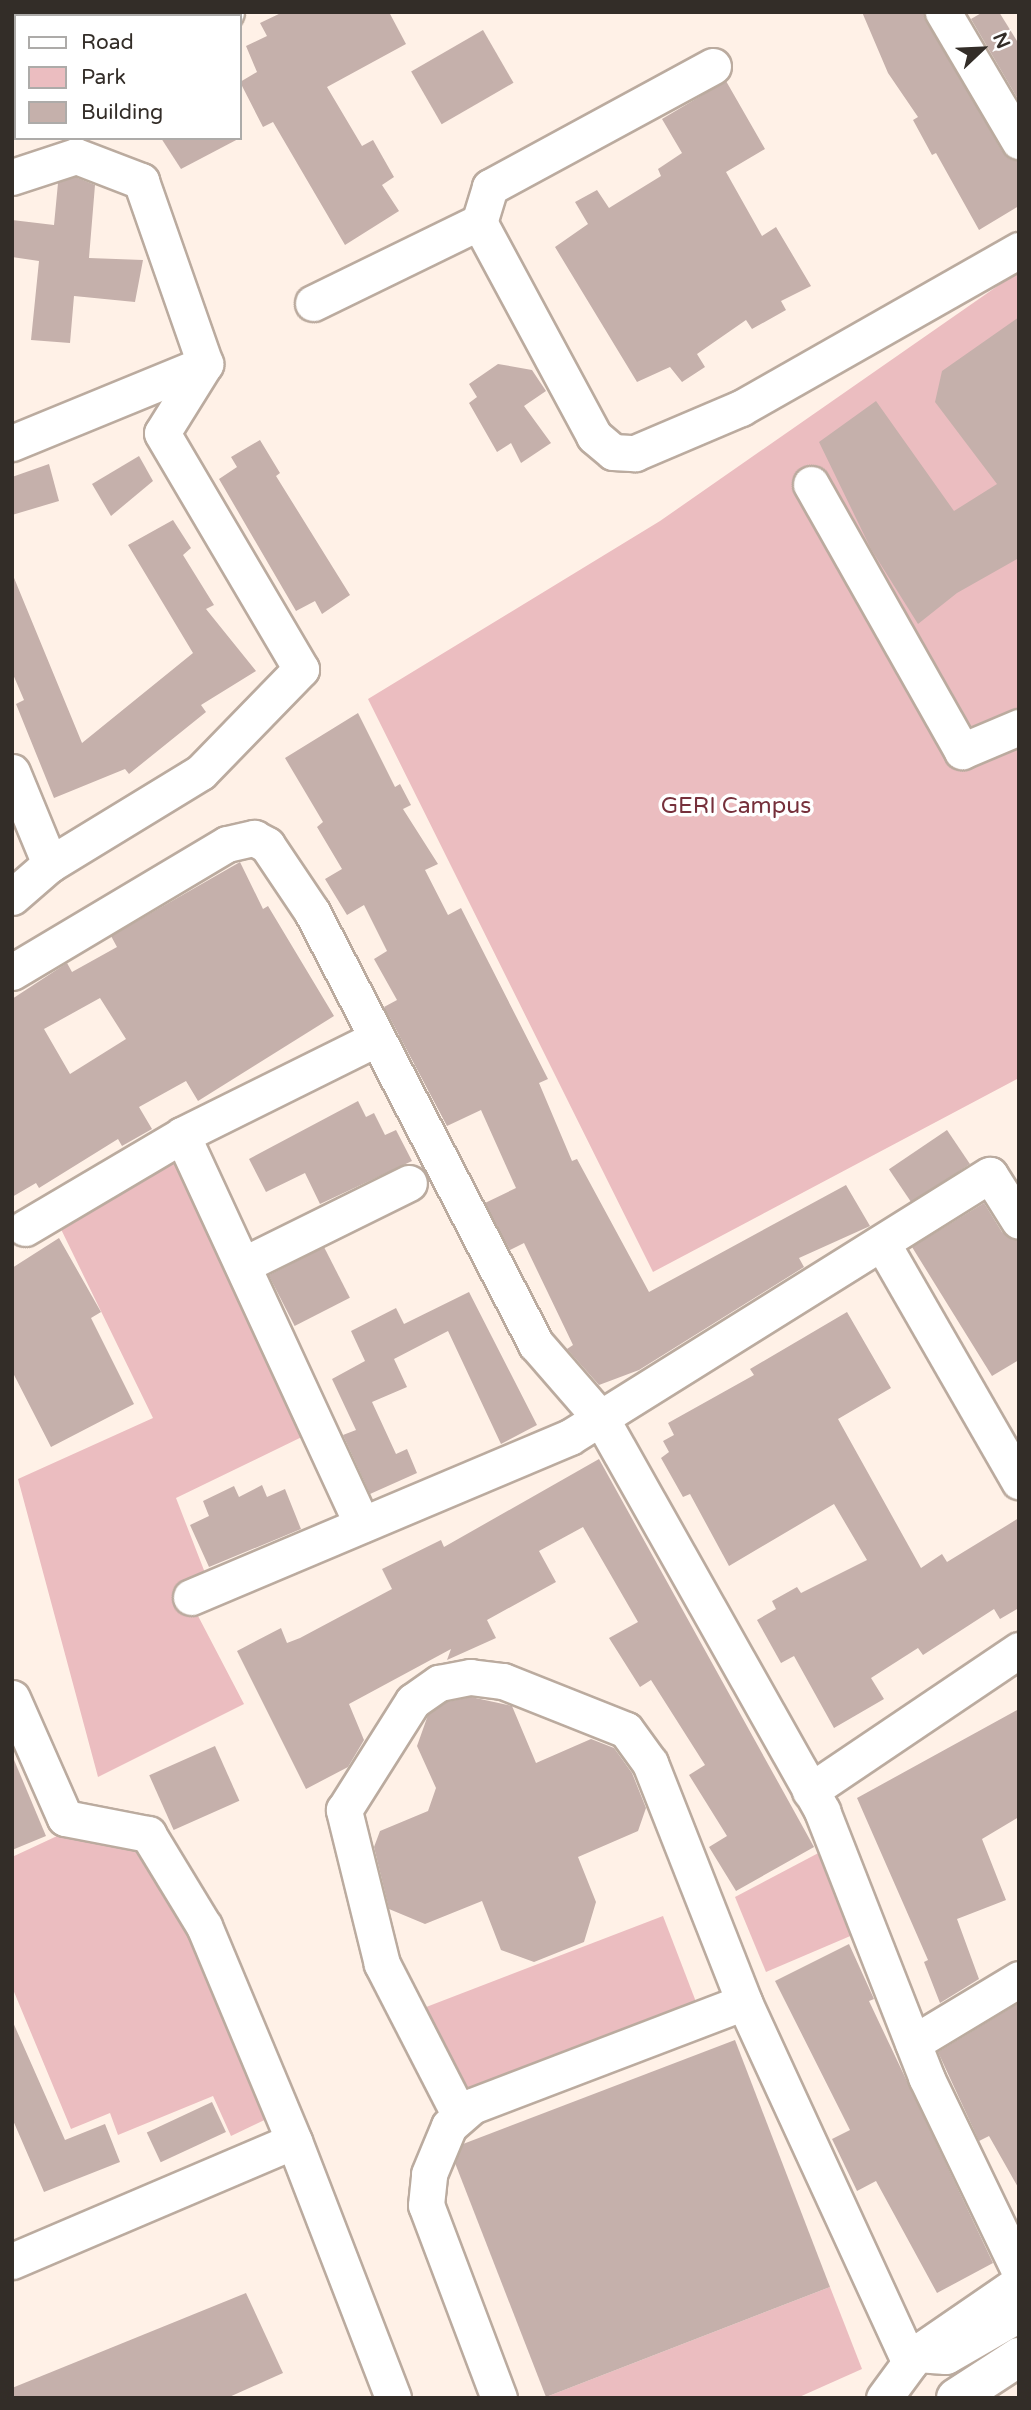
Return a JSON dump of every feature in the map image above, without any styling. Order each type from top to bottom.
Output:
[{"type":"main road","points":[[914,2358],[946,2355],[1019,2313]]},
{"type":"main road","points":[[956,2398],[1019,2357]]},
{"type":"street","points":[[943,12],[1019,141]]},
{"type":"street","points":[[713,66],[490,187],[479,222],[594,436],[613,452],[635,453],[741,408],[1019,250]]},
{"type":"street","points":[[12,177],[76,156],[141,181],[205,364]]},
{"type":"street","points":[[313,303],[479,222]]},
{"type":"street","points":[[12,443],[205,364]]},
{"type":"street","points":[[12,897],[50,864],[201,772],[301,669],[162,433],[205,364]]},
{"type":"street","points":[[811,484],[962,751],[1019,727]]},
{"type":"street","points":[[12,772],[50,864]]},
{"type":"street","points":[[12,972],[227,844],[254,838],[267,845],[312,912],[375,1039],[536,1344],[603,1420],[810,1791],[913,2043],[1019,2270]]},
{"type":"street","points":[[25,1228],[182,1135],[375,1039]]},
{"type":"street","points":[[182,1135],[362,1524]]},
{"type":"street","points":[[191,1597],[603,1420],[990,1175],[1019,1221]]},
{"type":"street","points":[[243,1265],[409,1183]]},
{"type":"street","points":[[882,1243],[1019,1481]]},
{"type":"street","points":[[810,1791],[1019,1650]]},
{"type":"street","points":[[459,2114],[382,1964],[344,1810],[413,1701],[439,1683],[470,1677],[503,1681],[626,1730],[650,1763],[744,2002],[914,2358]]},
{"type":"street","points":[[12,1698],[65,1818],[148,1834],[204,1926],[294,2141],[393,2398]]},
{"type":"street","points":[[913,2043],[1019,1979]]},
{"type":"street","points":[[499,2398],[426,2205],[438,2146],[459,2114],[744,2002]]},
{"type":"street","points":[[12,2261],[294,2141]]},
{"type":"street","points":[[884,2398],[914,2358],[1019,2283]]},
{"type":"green space","name":"GERI Campus","points":[[1019,271],[1019,1078],[653,1272],[368,699],[660,521]]},
{"type":"green space","points":[[178,1151],[310,1433],[176,1498],[207,1578],[185,1591],[244,1704],[98,1777],[18,1479],[153,1418],[57,1221]]},
{"type":"green space","points":[[70,1830],[143,1838],[277,2114],[231,2136],[213,2096],[118,2135],[110,2113],[71,2129],[12,1987],[12,1857]]},
{"type":"green space","points":[[826,1849],[855,1934],[766,1972],[735,1897]]},
{"type":"green space","points":[[663,1916],[699,2009],[461,2101],[425,2007]]},
{"type":"green space","points":[[830,2287],[862,2369],[797,2398],[546,2397]]},
{"type":"building","points":[[283,12],[389,12],[406,44],[327,87],[362,146],[373,140],[394,177],[382,185],[399,211],[345,245],[273,122],[263,127],[242,86],[242,81],[257,72],[246,46],[267,36],[260,23]]},
{"type":"building","points":[[862,12],[923,12],[1002,151],[1019,161],[1019,206],[979,230],[936,153],[932,155],[913,120],[918,117],[888,73]]},
{"type":"building","points":[[983,12],[999,12],[1019,44],[1019,101],[971,19]]},
{"type":"building","points":[[483,30],[514,83],[442,124],[411,72]]},
{"type":"building","points":[[726,81],[765,149],[726,172],[762,236],[776,227],[811,286],[781,301],[786,310],[752,329],[746,320],[697,354],[705,367],[682,382],[670,367],[637,382],[555,247],[588,224],[575,202],[597,190],[609,208],[661,176],[658,169],[682,153],[662,119]]},
{"type":"building","points":[[162,140],[236,140],[181,169]]},
{"type":"building","points":[[75,177],[95,185],[89,258],[143,260],[135,302],[74,296],[70,343],[31,340],[39,261],[12,257],[12,220],[54,225],[58,183]]},
{"type":"building","points":[[1019,317],[1019,558],[957,593],[918,624],[871,549],[819,442],[876,401],[954,511],[997,484],[935,402],[942,371]]},
{"type":"building","points":[[498,364],[532,370],[546,391],[524,406],[551,443],[521,463],[511,443],[497,452],[469,403],[477,397],[469,384]]},
{"type":"building","points":[[260,440],[280,473],[276,476],[350,595],[322,614],[315,601],[296,611],[219,479],[237,467],[231,457]]},
{"type":"building","points":[[139,456],[153,481],[111,516],[92,484]]},
{"type":"building","points":[[49,464],[59,501],[12,515],[12,477]]},
{"type":"building","points":[[173,520],[191,548],[183,555],[214,605],[206,609],[256,671],[201,705],[206,712],[129,774],[125,769],[54,798],[16,704],[24,700],[12,672],[12,573],[82,743],[193,653],[128,545]]},
{"type":"building","points":[[358,713],[395,787],[400,784],[411,805],[403,809],[438,864],[425,870],[448,915],[461,908],[548,1079],[539,1083],[572,1161],[577,1159],[649,1292],[846,1185],[870,1226],[799,1258],[804,1267],[639,1370],[599,1385],[567,1349],[573,1345],[524,1243],[510,1250],[485,1203],[516,1188],[481,1110],[447,1126],[384,1007],[397,1000],[374,959],[387,951],[364,905],[347,915],[325,879],[342,869],[317,827],[323,822],[285,758]]},
{"type":"building","points":[[240,862],[263,909],[268,906],[334,1016],[198,1101],[186,1081],[139,1107],[152,1129],[122,1146],[118,1139],[39,1188],[36,1183],[12,1197],[12,999],[67,963],[72,972],[117,947],[111,936]],"holes":[[[100,998],[126,1039],[70,1074],[44,1029]]]},
{"type":"building","points":[[358,1101],[366,1117],[374,1113],[385,1135],[396,1130],[412,1161],[320,1204],[305,1173],[266,1192],[249,1159]]},
{"type":"building","points":[[947,1130],[970,1164],[912,1203],[889,1169]]},
{"type":"building","points":[[984,1203],[1002,1232],[1019,1241],[1019,1360],[992,1376],[912,1247]]},
{"type":"building","points":[[59,1238],[101,1312],[91,1318],[134,1404],[51,1447],[12,1371],[12,1268]]},
{"type":"building","points":[[324,1247],[350,1298],[295,1326],[269,1275]]},
{"type":"building","points":[[469,1292],[537,1425],[501,1444],[448,1331],[394,1359],[407,1387],[372,1402],[396,1454],[407,1449],[417,1473],[370,1494],[343,1435],[356,1430],[332,1379],[365,1361],[351,1331],[396,1308],[404,1324]]},
{"type":"building","points":[[847,1312],[891,1388],[838,1419],[921,1568],[942,1554],[947,1562],[1019,1518],[1019,1608],[1000,1619],[994,1609],[923,1655],[918,1648],[871,1678],[884,1699],[834,1728],[794,1656],[781,1663],[757,1620],[776,1609],[772,1601],[797,1587],[801,1593],[867,1560],[834,1504],[729,1566],[690,1494],[683,1497],[661,1458],[669,1452],[663,1441],[674,1435],[668,1423],[754,1375],[750,1369]]},
{"type":"building","points":[[599,1459],[814,1847],[736,1891],[709,1847],[727,1836],[689,1775],[705,1765],[651,1680],[640,1687],[609,1638],[638,1622],[583,1527],[539,1551],[556,1582],[487,1620],[496,1638],[447,1660],[451,1649],[349,1704],[364,1740],[348,1767],[306,1789],[237,1651],[281,1628],[287,1643],[300,1638],[392,1589],[382,1569],[441,1540],[444,1547]]},
{"type":"building","points":[[262,1485],[267,1497],[285,1489],[301,1529],[209,1567],[190,1525],[209,1516],[203,1501],[234,1486],[239,1497]]},
{"type":"building","points":[[471,1697],[512,1706],[536,1763],[591,1739],[614,1748],[632,1773],[646,1808],[638,1831],[578,1857],[596,1902],[584,1942],[534,1962],[501,1950],[482,1901],[425,1924],[389,1909],[374,1847],[380,1831],[428,1811],[436,1788],[417,1746],[428,1715],[447,1702]]},
{"type":"building","points":[[1019,1709],[1019,1817],[982,1839],[1006,1900],[957,1919],[979,1979],[940,2003],[924,1962],[928,1960],[857,1798]]},
{"type":"building","points":[[215,1746],[239,1801],[174,1830],[149,1775]]},
{"type":"building","points":[[12,1755],[46,1836],[12,1850]]},
{"type":"building","points":[[849,1944],[874,1999],[869,2001],[993,2263],[937,2293],[876,2181],[857,2191],[832,2139],[850,2130],[775,1981]]},
{"type":"building","points":[[1019,2003],[1019,2189],[989,2136],[979,2141],[938,2052]]},
{"type":"building","points":[[12,2020],[65,2140],[105,2124],[120,2162],[44,2192],[12,2118]]},
{"type":"building","points":[[735,2040],[830,2287],[546,2397],[455,2163],[463,2144]]},
{"type":"building","points":[[212,2102],[226,2132],[161,2162],[147,2132]]},
{"type":"building","points":[[246,2293],[283,2373],[227,2398],[12,2398],[12,2388]]}]
